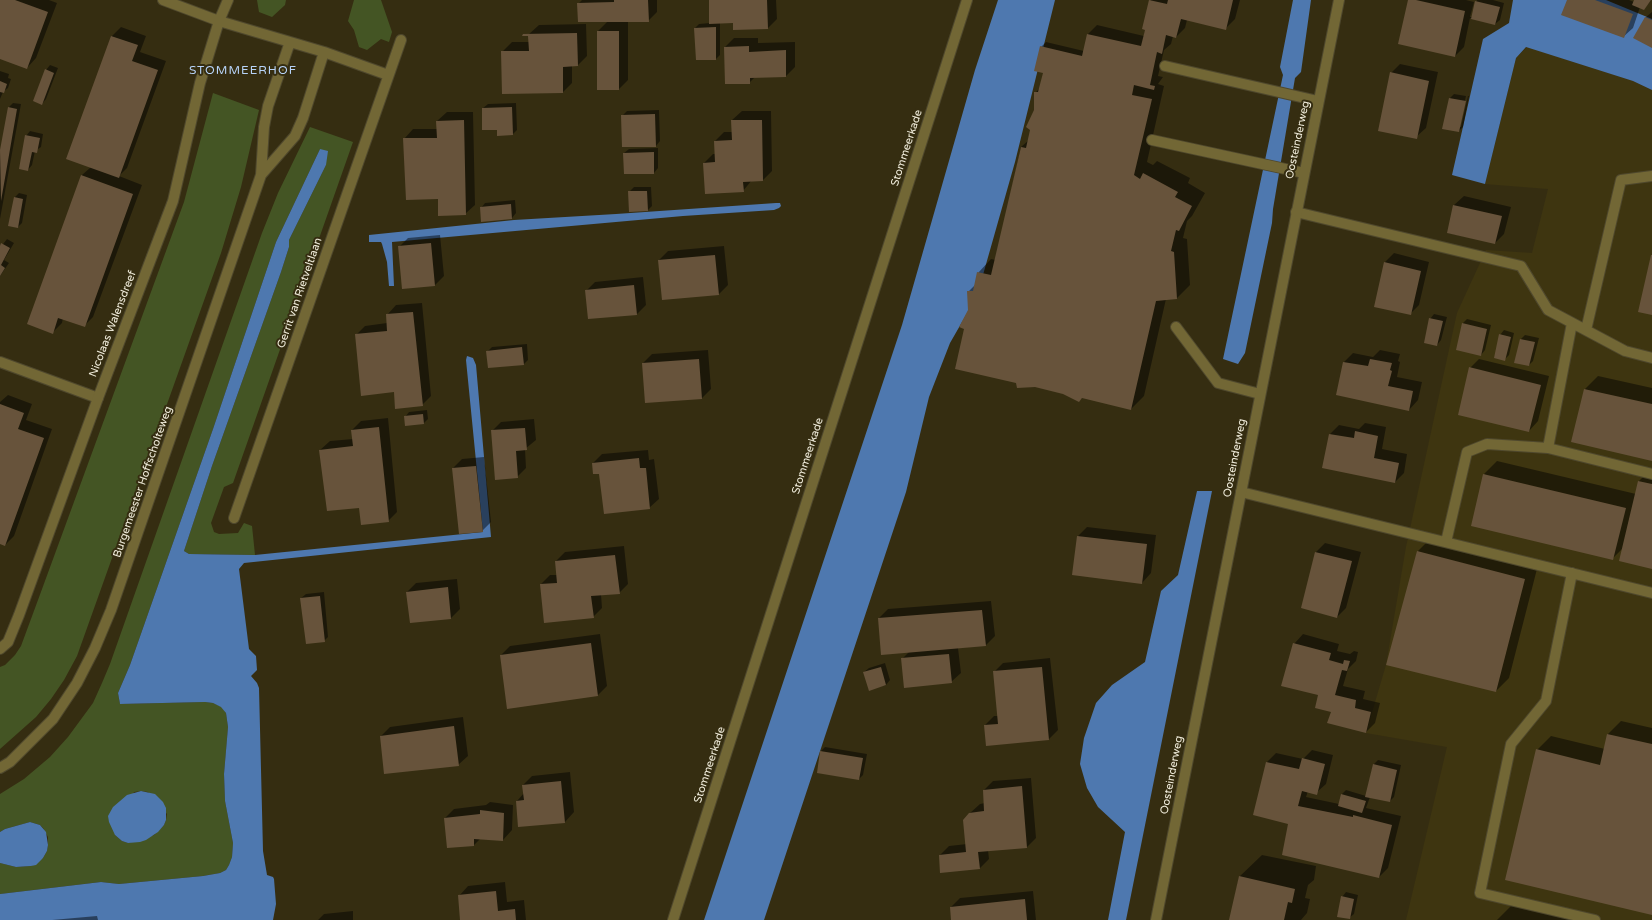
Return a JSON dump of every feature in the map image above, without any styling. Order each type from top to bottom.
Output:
[{"type":"street","points":[[163,0],[219,21],[324,52],[388,75]]},
{"type":"street","name":"Nicolaas Walensdreef","points":[[0,648],[8,642],[19,615],[98,398],[173,201],[200,83],[219,21],[228,0]]},
{"type":"street","name":"Stommeerkade","points":[[673,920],[967,0]]},
{"type":"street","name":"Oosteinderweg","points":[[1156,920],[1339,0]]},
{"type":"street","name":"Gerrit van Rietveltlaan","points":[[234,518],[401,40]]},
{"type":"street","name":"Burgemeester Hoffscholteweg","points":[[0,768],[10,762],[53,719],[77,684],[95,648],[111,610],[262,175],[264,127],[268,106],[290,42]]},
{"type":"street","name":"Burgemeester Hoffscholteweg","points":[[262,175],[295,136],[303,118],[324,52]]},
{"type":"street","points":[[1165,66],[1318,101]]},
{"type":"street","points":[[1152,140],[1304,173]]},
{"type":"street","points":[[1586,330],[1621,180],[1652,176]]},
{"type":"street","points":[[1296,212],[1521,266],[1548,310],[1625,351],[1652,358]]},
{"type":"street","points":[[1548,448],[1572,323]]},
{"type":"street","points":[[1176,327],[1218,383],[1260,394]]},
{"type":"street","points":[[0,362],[98,398]]},
{"type":"street","points":[[1446,542],[1467,452],[1487,444],[1548,448],[1652,474]]},
{"type":"street","points":[[1240,492],[1652,593]]},
{"type":"street","points":[[1572,573],[1546,701],[1511,744],[1480,893],[1595,920]]},
{"type":"shaded area","points":[[1527,47],[1633,81],[1652,90],[1652,920],[1406,920],[1447,747],[1366,733],[1386,665],[1406,547],[1457,313],[1486,250],[1532,253],[1548,189],[1485,184],[1516,58]]},
{"type":"green space","points":[[257,0],[286,0],[285,5],[272,17],[259,12]]},
{"type":"green space","points":[[354,0],[381,0],[392,32],[389,42],[381,39],[367,50],[359,47],[354,30],[348,21]]},
{"type":"green space","points":[[213,93],[259,110],[241,187],[221,253],[77,656],[64,680],[51,699],[36,717],[0,749],[0,667],[5,665],[15,655],[21,646],[184,202]]},
{"type":"green space","points":[[310,127],[353,142],[233,483],[224,487],[211,523],[214,532],[219,534],[238,533],[244,523],[252,526],[255,555],[189,554],[184,551],[212,466],[281,272],[289,247],[289,240],[326,165],[320,149],[276,242],[213,429],[130,665],[118,693],[120,704],[205,702],[213,703],[222,707],[226,713],[228,727],[224,774],[225,801],[233,843],[232,857],[229,865],[226,870],[220,873],[203,876],[119,884],[101,882],[0,894],[0,863],[16,867],[31,866],[43,858],[47,851],[48,837],[40,825],[30,822],[5,829],[0,832],[0,794],[24,779],[50,757],[68,737],[93,703],[110,664],[262,233],[278,193]],"holes":[[[134,792],[148,792],[167,814],[164,825],[154,835],[128,843],[122,841],[115,835]]]},
{"type":"water","points":[[998,0],[1055,0],[1015,162],[977,296],[950,343],[929,397],[906,492],[764,920],[704,920],[902,325],[975,70]]},
{"type":"water","points":[[1293,0],[1311,0],[1301,72],[1295,78],[1273,209],[1272,223],[1245,353],[1238,364],[1223,359],[1283,75],[1280,67]]},
{"type":"water","points":[[1513,0],[1606,0],[1652,19],[1652,90],[1633,81],[1526,47],[1516,58],[1485,184],[1452,175],[1483,39],[1509,23]]},
{"type":"water","points":[[320,149],[328,151],[326,165],[289,240],[289,247],[281,272],[212,466],[184,551],[189,554],[255,555],[483,532],[466,360],[467,356],[473,358],[476,365],[491,537],[244,563],[239,569],[249,649],[256,656],[257,670],[251,676],[259,688],[263,851],[267,875],[273,877],[274,879],[276,904],[273,920],[0,920],[0,894],[101,882],[119,884],[203,876],[220,873],[226,870],[229,865],[232,857],[233,843],[225,801],[224,774],[228,727],[226,713],[221,707],[213,703],[205,702],[120,704],[118,693],[130,665],[213,429],[276,242]]},
{"type":"water","points":[[780,203],[781,206],[774,210],[683,216],[392,242],[394,286],[389,286],[387,262],[381,242],[369,242],[369,235],[514,220]]},
{"type":"water","points":[[1197,491],[1212,491],[1126,920],[1108,920],[1125,832],[1098,807],[1087,788],[1080,764],[1084,738],[1096,703],[1112,685],[1145,662],[1161,591],[1178,575]]},
{"type":"water","points":[[141,791],[155,794],[163,802],[166,808],[166,820],[158,832],[146,840],[128,843],[122,841],[115,835],[108,816],[113,807],[127,795]]},
{"type":"water","points":[[30,822],[40,825],[46,832],[48,845],[47,851],[43,858],[36,865],[31,866],[16,867],[0,863],[0,832],[5,829]]},
{"type":"building","points":[[0,0],[15,0],[48,12],[27,69],[0,59]]},
{"type":"building","points":[[614,0],[648,0],[649,22],[578,22],[577,3],[614,2]]},
{"type":"building","points":[[709,0],[767,0],[768,29],[733,30],[733,23],[709,24]]},
{"type":"building","points":[[1149,0],[1167,4],[1168,0],[1233,0],[1226,30],[1181,19],[1176,38],[1166,35],[1162,54],[1157,52],[1150,85],[1155,86],[1154,90],[1134,85],[1132,95],[1152,99],[1134,175],[1140,179],[1143,173],[1178,192],[1175,197],[1192,206],[1179,231],[1176,230],[1171,251],[1174,252],[1177,299],[1156,301],[1131,410],[1082,398],[1079,402],[1063,394],[1035,387],[1017,388],[1016,383],[955,369],[964,329],[959,327],[968,310],[967,291],[973,291],[977,272],[991,275],[1021,147],[1026,148],[1030,130],[1026,127],[1034,110],[1034,92],[1038,92],[1043,73],[1034,71],[1040,46],[1082,56],[1087,34],[1141,46],[1145,30],[1142,29]]},
{"type":"building","points":[[1408,0],[1416,0],[1465,11],[1455,57],[1398,44]]},
{"type":"building","points":[[1567,0],[1595,0],[1633,14],[1624,38],[1561,15]]},
{"type":"building","points":[[1634,0],[1651,0],[1644,10],[1632,5]]},
{"type":"building","points":[[1475,1],[1500,7],[1495,25],[1471,19]]},
{"type":"building","points":[[1645,17],[1652,20],[1652,48],[1633,38]]},
{"type":"building","points":[[716,27],[716,60],[696,60],[694,28]]},
{"type":"building","points":[[597,31],[619,31],[619,90],[597,90]]},
{"type":"building","points":[[577,33],[578,66],[563,67],[563,93],[502,94],[501,51],[529,51],[528,36],[522,36],[523,34]]},
{"type":"building","points":[[111,36],[138,45],[132,61],[158,70],[119,178],[66,159]]},
{"type":"building","points":[[749,46],[749,52],[786,50],[786,77],[750,78],[750,84],[725,84],[724,47]]},
{"type":"building","points":[[45,69],[54,73],[42,105],[33,101]]},
{"type":"building","points":[[1390,72],[1429,81],[1417,139],[1378,131]]},
{"type":"building","points":[[0,81],[7,84],[4,93],[0,92]]},
{"type":"building","points":[[1449,98],[1466,101],[1459,132],[1442,129]]},
{"type":"building","points":[[8,107],[17,109],[1,201],[0,150]]},
{"type":"building","points":[[512,107],[513,135],[497,136],[497,130],[482,130],[482,108]]},
{"type":"building","points":[[655,114],[656,147],[622,147],[621,115]]},
{"type":"building","points":[[464,120],[466,215],[438,216],[438,199],[406,200],[403,138],[437,138],[436,121]]},
{"type":"building","points":[[731,120],[762,120],[763,181],[743,182],[744,192],[705,194],[703,163],[715,162],[714,141],[732,140]]},
{"type":"building","points":[[25,135],[40,138],[37,153],[32,152],[28,171],[19,169]]},
{"type":"building","points":[[654,152],[654,174],[624,174],[623,153]]},
{"type":"building","points":[[81,175],[133,194],[85,327],[58,318],[53,334],[27,324]]},
{"type":"building","points":[[628,191],[647,191],[648,211],[629,212]]},
{"type":"building","points":[[14,197],[23,199],[18,228],[8,226]]},
{"type":"building","points":[[511,204],[512,219],[481,222],[480,207]]},
{"type":"building","points":[[1453,205],[1502,216],[1495,244],[1447,233]]},
{"type":"building","points":[[1,243],[10,248],[1,265],[5,268],[0,276],[0,246]]},
{"type":"building","points":[[431,243],[435,286],[402,289],[398,246]]},
{"type":"building","points":[[715,255],[719,295],[662,300],[658,260]]},
{"type":"building","points":[[1652,255],[1652,315],[1638,312]]},
{"type":"building","points":[[1384,262],[1421,271],[1411,315],[1374,307]]},
{"type":"building","points":[[634,285],[637,315],[588,319],[585,290]]},
{"type":"building","points":[[413,312],[423,406],[395,409],[394,392],[361,396],[355,334],[387,331],[386,314]]},
{"type":"building","points":[[1429,318],[1443,321],[1437,346],[1424,343]]},
{"type":"building","points":[[1462,323],[1487,329],[1481,356],[1456,350]]},
{"type":"building","points":[[1499,334],[1511,337],[1505,361],[1494,358]]},
{"type":"building","points":[[1520,339],[1535,342],[1529,366],[1514,363]]},
{"type":"building","points":[[522,347],[524,365],[488,368],[486,351]]},
{"type":"building","points":[[699,359],[702,399],[645,403],[642,363]]},
{"type":"building","points":[[1370,359],[1392,363],[1390,370],[1392,371],[1388,386],[1413,391],[1409,411],[1336,395],[1343,362],[1368,366]]},
{"type":"building","points":[[1469,367],[1541,385],[1529,432],[1458,415]]},
{"type":"building","points":[[1584,389],[1652,404],[1652,461],[1571,442]]},
{"type":"building","points":[[0,404],[24,413],[18,429],[44,438],[5,546],[0,544]]},
{"type":"building","points":[[423,414],[424,424],[405,426],[404,416]]},
{"type":"building","points":[[379,427],[389,522],[361,525],[359,508],[327,511],[319,450],[353,446],[351,430]]},
{"type":"building","points":[[525,428],[527,450],[516,451],[518,478],[495,480],[491,430]]},
{"type":"building","points":[[1355,431],[1378,436],[1374,458],[1399,463],[1395,483],[1322,468],[1329,434],[1354,438]]},
{"type":"building","points":[[639,458],[640,468],[646,468],[650,509],[604,514],[599,474],[593,474],[592,463]]},
{"type":"building","points":[[476,466],[483,532],[459,534],[452,468]]},
{"type":"building","points":[[1483,474],[1626,508],[1613,560],[1471,526]]},
{"type":"building","points":[[1638,481],[1652,484],[1652,569],[1619,561]]},
{"type":"building","points":[[1077,536],[1147,544],[1142,584],[1072,575]]},
{"type":"building","points":[[1417,551],[1525,579],[1496,692],[1386,665]]},
{"type":"building","points":[[1315,552],[1352,561],[1337,618],[1301,608]]},
{"type":"building","points":[[615,555],[620,594],[591,596],[594,618],[544,623],[540,584],[557,583],[555,561]]},
{"type":"building","points":[[448,587],[451,619],[410,623],[406,592]]},
{"type":"building","points":[[320,596],[325,642],[306,644],[300,598]]},
{"type":"building","points":[[982,610],[986,646],[881,655],[878,618]]},
{"type":"building","points":[[591,643],[598,696],[507,709],[500,655]]},
{"type":"building","points":[[1293,643],[1331,653],[1329,660],[1343,664],[1344,660],[1350,661],[1347,671],[1342,670],[1335,695],[1356,700],[1355,708],[1371,712],[1366,733],[1327,723],[1331,712],[1315,708],[1318,695],[1281,686]]},
{"type":"building","points":[[949,654],[952,683],[904,688],[901,658]]},
{"type":"building","points":[[881,667],[886,685],[869,691],[863,672]]},
{"type":"building","points":[[1042,667],[1049,740],[986,746],[984,725],[998,724],[993,671]]},
{"type":"building","points":[[454,726],[459,766],[384,774],[380,736]]},
{"type":"building","points":[[1607,734],[1652,744],[1652,915],[1505,880],[1536,749],[1600,765]]},
{"type":"building","points":[[820,751],[863,758],[859,780],[817,773]]},
{"type":"building","points":[[1302,758],[1325,764],[1317,795],[1302,791],[1298,806],[1353,817],[1353,815],[1392,825],[1379,878],[1282,855],[1288,824],[1253,815],[1266,762],[1299,769]]},
{"type":"building","points":[[1373,764],[1397,770],[1390,802],[1365,797]]},
{"type":"building","points":[[561,781],[565,823],[518,827],[516,801],[524,800],[522,785]]},
{"type":"building","points":[[1022,786],[1027,848],[978,852],[980,869],[940,873],[939,855],[966,852],[963,820],[969,813],[984,811],[983,790]]},
{"type":"building","points":[[1341,794],[1366,801],[1362,813],[1338,806]]},
{"type":"building","points":[[480,810],[504,813],[503,841],[474,839],[474,846],[447,848],[444,818],[480,814]]},
{"type":"building","points":[[1239,876],[1295,889],[1292,903],[1288,902],[1284,920],[1229,920]]},
{"type":"building","points":[[496,891],[498,911],[515,909],[516,920],[460,920],[458,895]]},
{"type":"building","points":[[1341,896],[1354,899],[1350,919],[1337,917]]},
{"type":"building","points":[[1025,899],[1027,920],[951,920],[950,907]]},
{"type":"district","name":"STOMMEERHOF","points":[[243,71]]}]
